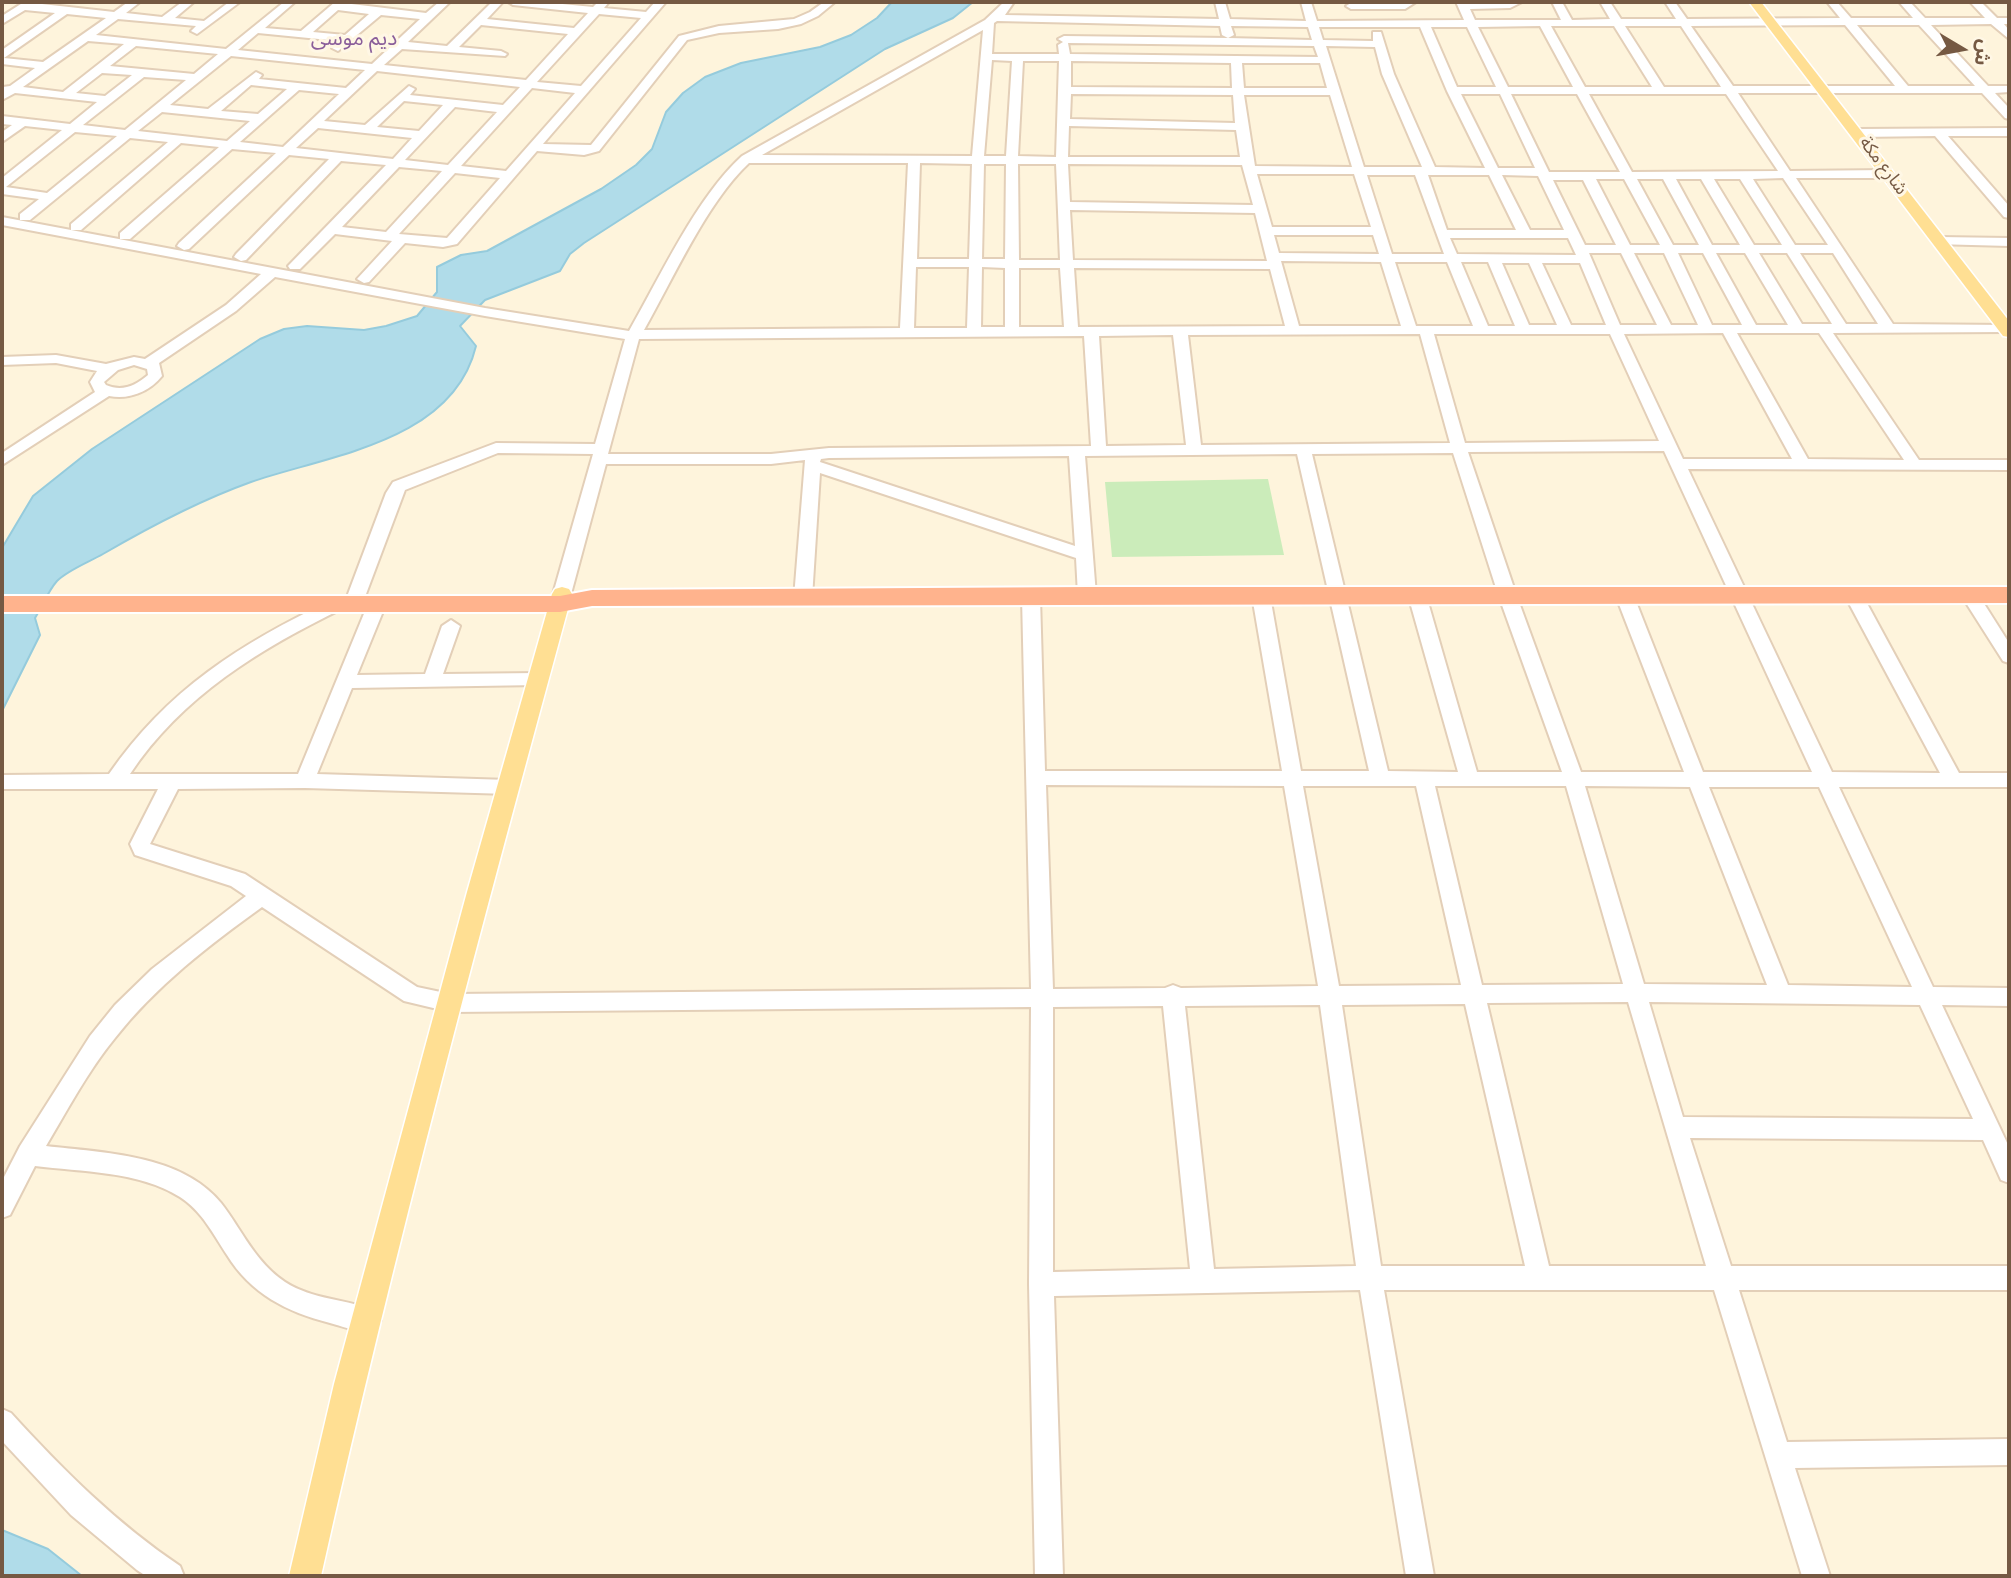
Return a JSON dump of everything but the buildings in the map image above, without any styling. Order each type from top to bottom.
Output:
[{"type":"highway","points":[[2,594],[61,599],[357,601],[1087,595],[2009,595]]},
{"type":"highway","points":[[2,604],[61,599]]},
{"type":"main road","name":"شارع مكة","points":[[1755,2],[2008,330]]},
{"type":"main road","points":[[305,1576],[349,1384],[450,1003],[539,679],[566,599]]},
{"type":"street","points":[[5,92],[135,2]]},
{"type":"street","points":[[165,20],[189,2]]},
{"type":"street","points":[[178,47],[235,2]]},
{"type":"street","points":[[273,2],[289,2]]},
{"type":"street","points":[[2,237],[289,2]]},
{"type":"street","points":[[184,246],[445,2]]},
{"type":"street","points":[[450,49],[498,2]]},
{"type":"street","points":[[513,2],[600,6],[649,16]]},
{"type":"street","points":[[332,230],[443,243],[452,241],[661,2]]},
{"type":"street","points":[[533,148],[584,151],[595,148],[683,38],[700,32],[793,22],[809,16],[830,2]]},
{"type":"street","points":[[566,599],[602,454],[640,332],[700,220],[731,173],[746,159],[992,20],[1009,2]]},
{"type":"street","points":[[1220,2],[1229,41]]},
{"type":"street","points":[[1306,2],[1410,331]]},
{"type":"street","points":[[1356,23],[1350,4],[1405,6],[1411,2]]},
{"type":"street","points":[[1517,2],[1510,5],[1462,4],[1579,247],[1614,328],[1680,464],[2009,1172]]},
{"type":"street","points":[[1557,2],[1569,22]]},
{"type":"street","points":[[1605,2],[1660,90]]},
{"type":"street","points":[[1670,2],[1838,248],[1888,328]]},
{"type":"street","points":[[1832,2],[1904,89]]},
{"type":"street","points":[[1904,2],[2009,115]]},
{"type":"street","points":[[1975,2],[2009,36]]},
{"type":"street","points":[[2,22],[27,4],[65,11],[206,24]]},
{"type":"street","points":[[304,34],[339,4],[429,17]]},
{"type":"street","points":[[364,279],[450,169],[600,6]]},
{"type":"street","points":[[2,55],[20,36],[65,11]]},
{"type":"street","points":[[323,62],[379,11]]},
{"type":"street","points":[[992,20],[1064,20],[1084,15],[1134,16],[1180,22],[1312,24],[2009,21]]},
{"type":"street","points":[[1084,15],[1087,39]]},
{"type":"street","points":[[1134,16],[1136,40]]},
{"type":"street","points":[[974,330],[978,160],[986,57],[992,20]]},
{"type":"street","points":[[1064,20],[1067,90],[1063,122],[1063,206],[1071,329]]},
{"type":"street","points":[[478,21],[527,83],[583,90]]},
{"type":"street","points":[[1178,59],[1180,22]]},
{"type":"street","points":[[1543,22],[1669,249],[1706,327]]},
{"type":"street","points":[[1374,23],[1388,74],[1425,171],[1442,234],[1482,329]]},
{"type":"street","points":[[1424,23],[1453,91],[1525,234]]},
{"type":"street","points":[[257,30],[347,39]]},
{"type":"street","points":[[86,37],[424,73],[576,32]]},
{"type":"street","points":[[1064,39],[1381,44]]},
{"type":"street","points":[[65,96],[133,43]]},
{"type":"street","points":[[400,45],[501,53]]},
{"type":"street","points":[[1012,330],[1012,159],[1018,56]]},
{"type":"street","points":[[211,113],[278,57]]},
{"type":"street","points":[[986,57],[1324,60]]},
{"type":"street","points":[[1236,60],[1241,127],[1248,166],[1293,330]]},
{"type":"street","points":[[2,61],[45,65]]},
{"type":"street","points":[[100,69],[197,78]]},
{"type":"street","points":[[2,184],[143,72]]},
{"type":"street","points":[[368,129],[424,73]]},
{"type":"street","points":[[248,81],[349,92]]},
{"type":"street","points":[[125,236],[297,86]]},
{"type":"street","points":[[1453,91],[2009,89]]},
{"type":"street","points":[[1067,90],[1335,92]]},
{"type":"street","points":[[5,92],[107,100]]},
{"type":"street","points":[[401,97],[504,109]]},
{"type":"street","points":[[295,267],[452,103]]},
{"type":"street","points":[[159,108],[261,118]]},
{"type":"street","points":[[2,120],[509,175]]},
{"type":"street","points":[[2,138],[23,122]]},
{"type":"street","points":[[1063,122],[1241,127]]},
{"type":"street","points":[[317,124],[421,135]]},
{"type":"street","points":[[1858,133],[2009,132]]},
{"type":"street","points":[[1940,133],[2009,214]]},
{"type":"street","points":[[76,227],[178,139]]},
{"type":"street","points":[[242,257],[338,157]]},
{"type":"street","points":[[746,159],[1062,160],[1588,176],[1888,174]]},
{"type":"street","points":[[907,330],[914,160]]},
{"type":"street","points":[[1705,175],[1797,328]]},
{"type":"street","points":[[1744,175],[1842,328]]},
{"type":"street","points":[[1588,176],[1628,249],[1665,327]]},
{"type":"street","points":[[1667,176],[1750,327]]},
{"type":"street","points":[[2,190],[51,197]]},
{"type":"street","points":[[1063,206],[1261,209]]},
{"type":"street","points":[[2,212],[24,221],[273,271],[640,332],[1071,329],[1426,331],[1665,327],[2008,330]]},
{"type":"street","points":[[2,221],[76,227],[184,246],[364,279],[419,295]]},
{"type":"street","points":[[1267,231],[1378,231]]},
{"type":"street","points":[[1442,234],[1525,234],[1579,247],[1628,249],[1838,248]]},
{"type":"street","points":[[1940,241],[2009,242]]},
{"type":"street","points":[[909,263],[1534,259],[1579,247]]},
{"type":"street","points":[[1493,258],[1523,328]]},
{"type":"street","points":[[1534,259],[1565,328]]},
{"type":"street","points":[[149,363],[232,307],[273,271]]},
{"type":"street","points":[[1727,328],[1803,465]]},
{"type":"street","points":[[1823,328],[1914,465]]},
{"type":"street","points":[[1091,330],[1099,451]]},
{"type":"street","points":[[1180,330],[1194,450]]},
{"type":"street","points":[[1426,331],[1507,594],[1573,777],[1675,1127],[1816,1576]]},
{"type":"street","points":[[2,361],[56,359],[108,369],[134,361],[154,366],[155,376],[143,387],[123,393],[105,392],[99,388],[97,382],[108,369]]},
{"type":"street","points":[[2,460],[105,392]]},
{"type":"street","points":[[305,781],[346,682],[357,601],[394,493],[399,486],[496,448],[602,454],[813,459],[1099,451],[1671,446]]},
{"type":"street","points":[[1303,448],[1380,777]]},
{"type":"street","points":[[1077,452],[1087,595]]},
{"type":"street","points":[[813,459],[1083,554]]},
{"type":"street","points":[[803,598],[813,459]]},
{"type":"street","points":[[1680,464],[2009,465]]},
{"type":"street","points":[[1623,594],[1698,778],[1781,994]]},
{"type":"street","points":[[1417,595],[1469,777]]},
{"type":"street","points":[[1970,595],[2009,657]]},
{"type":"street","points":[[1261,596],[1330,996],[1370,1278],[1420,1576]]},
{"type":"street","points":[[1854,596],[1952,778]]},
{"type":"street","points":[[1031,597],[1042,996],[1041,1284],[1049,1576]]},
{"type":"street","points":[[115,781],[147,734],[204,682],[274,635],[357,601]]},
{"type":"street","points":[[432,680],[451,626]]},
{"type":"street","points":[[346,682],[539,679]]},
{"type":"street","points":[[1423,777],[1540,1278]]},
{"type":"street","points":[[1034,778],[1573,777],[2009,780]]},
{"type":"street","points":[[172,781],[143,837],[140,844],[142,849],[238,880],[412,995],[450,1003],[1174,994],[1474,996],[1635,993],[2009,997]]},
{"type":"street","points":[[2,782],[305,781],[509,787]]},
{"type":"street","points":[[2,1207],[28,1154],[84,1062],[140,993],[177,959],[263,895]]},
{"type":"street","points":[[1174,994],[1203,1281]]},
{"type":"street","points":[[1675,1127],[1990,1130]]},
{"type":"street","points":[[28,1154],[145,1173],[188,1188],[206,1202],[238,1251],[273,1291],[301,1303],[368,1320]]},
{"type":"street","points":[[1041,1284],[1370,1278],[2009,1278]]},
{"type":"street","points":[[2,1422],[54,1480],[129,1546],[170,1576]]},
{"type":"street","points":[[1777,1455],[2009,1452]]},
{"type":"green space","points":[[1268,479],[1284,555],[1112,557],[1105,482]]},
{"type":"water","points":[[892,2],[973,2],[953,18],[885,49],[584,243],[570,254],[560,271],[485,300],[460,326],[476,346],[463,378],[442,404],[415,424],[384,440],[212,497],[62,577],[51,589],[35,618],[40,635],[2,711],[2,548],[33,496],[92,449],[260,339],[284,329],[307,326],[364,330],[417,316],[437,292],[437,267],[461,255],[487,251],[601,189],[636,165],[652,149],[666,112],[683,93],[705,77],[741,63],[820,47],[851,35],[877,18]]},
{"type":"water","points":[[2,1530],[48,1549],[82,1576],[2,1576]]},
{"type":"district","name":"ديم موسى","points":[[354,39]]}]
